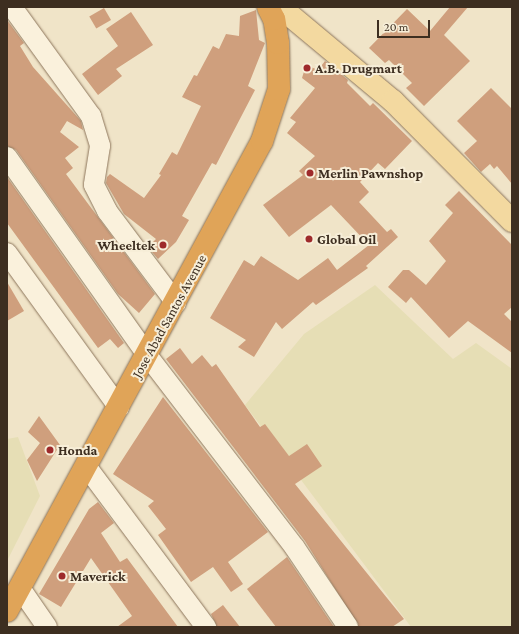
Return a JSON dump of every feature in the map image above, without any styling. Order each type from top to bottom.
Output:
[{"type":"highway","name":"Jose Abad Santos Avenue","points":[[7,611],[249,170],[272,113],[279,89],[280,64],[274,19],[268,7]]},
{"type":"main road","points":[[280,7],[393,101],[512,221]]},
{"type":"street","points":[[12,7],[91,116],[100,146],[94,185],[107,211],[176,303]]},
{"type":"street","points":[[7,157],[147,355],[295,548],[348,627]]},
{"type":"street","points":[[7,253],[119,408]]},
{"type":"street","points":[[86,466],[206,627]]},
{"type":"street","points":[[20,588],[47,627]]},
{"type":"shaded area","points":[[375,285],[453,359],[476,343],[512,369],[512,627],[411,627],[245,405],[304,334]]},
{"type":"shaded area","points":[[18,437],[40,496],[7,561],[7,439]]},
{"type":"building","points":[[450,7],[468,7],[444,35],[470,61],[424,106],[406,88],[412,83],[389,60],[385,63],[369,48],[407,9],[430,31]]},
{"type":"building","points":[[104,8],[111,20],[96,29],[89,16]]},
{"type":"building","points":[[256,10],[259,40],[265,43],[248,86],[255,90],[216,165],[212,163],[182,216],[189,220],[176,242],[158,259],[148,247],[156,239],[124,214],[106,183],[107,177],[110,174],[144,198],[161,175],[159,174],[172,152],[177,155],[201,106],[182,97],[194,75],[197,76],[213,46],[219,49],[226,34],[239,36],[240,16]]},
{"type":"building","points":[[131,12],[153,45],[116,69],[122,76],[98,95],[82,74],[118,46],[106,29]]},
{"type":"building","points":[[7,20],[24,43],[20,46],[33,67],[81,121],[83,130],[67,121],[60,132],[79,147],[65,158],[73,168],[66,174],[155,294],[139,313],[118,294],[16,150],[7,146]]},
{"type":"building","points":[[325,61],[348,80],[347,83],[370,106],[373,103],[412,141],[385,169],[378,163],[360,182],[369,192],[359,202],[387,232],[391,229],[398,237],[366,266],[368,268],[316,305],[313,302],[282,329],[276,322],[254,357],[238,347],[246,340],[210,318],[244,260],[254,266],[261,256],[298,280],[328,258],[337,270],[369,245],[331,205],[289,237],[263,205],[303,175],[299,171],[315,156],[287,133],[296,122],[290,118],[315,88],[302,78],[306,65],[318,70]]},
{"type":"building","points":[[491,88],[512,109],[512,184],[497,166],[494,169],[490,164],[481,172],[464,153],[477,141],[457,121]]},
{"type":"building","points":[[7,177],[124,343],[118,348],[110,339],[98,348],[7,223]]},
{"type":"building","points":[[459,191],[512,245],[512,307],[504,314],[512,322],[512,353],[468,321],[449,338],[411,297],[406,303],[388,287],[403,270],[409,270],[426,285],[446,261],[429,241],[453,213],[445,205]]},
{"type":"building","points":[[7,282],[24,311],[7,321]]},
{"type":"building","points":[[180,348],[192,364],[202,355],[212,367],[216,364],[260,427],[265,424],[289,456],[307,444],[322,466],[295,484],[404,619],[392,627],[359,627],[305,541],[166,359]]},
{"type":"building","points":[[163,397],[268,532],[228,562],[243,584],[231,592],[213,567],[191,582],[158,535],[166,529],[148,506],[154,501],[113,474]]},
{"type":"building","points":[[39,416],[60,445],[37,481],[27,460],[40,443],[28,432]]},
{"type":"building","points":[[98,502],[114,523],[101,533],[120,562],[127,558],[178,627],[117,627],[132,616],[91,558],[61,607],[39,594],[89,509]]},
{"type":"building","points":[[287,557],[334,627],[276,627],[247,589]]},
{"type":"building","points":[[223,605],[240,627],[217,627],[211,614]]},
{"type":"place","name":"A.B. Drugmart","points":[[307,68]]},
{"type":"place","name":"Merlin Pawnshop","points":[[310,173]]},
{"type":"place","name":"Global Oil","points":[[309,239]]},
{"type":"place","name":"Wheeltek","points":[[163,245]]},
{"type":"place","name":"Honda","points":[[50,450]]},
{"type":"place","name":"Maverick","points":[[62,576]]}]
